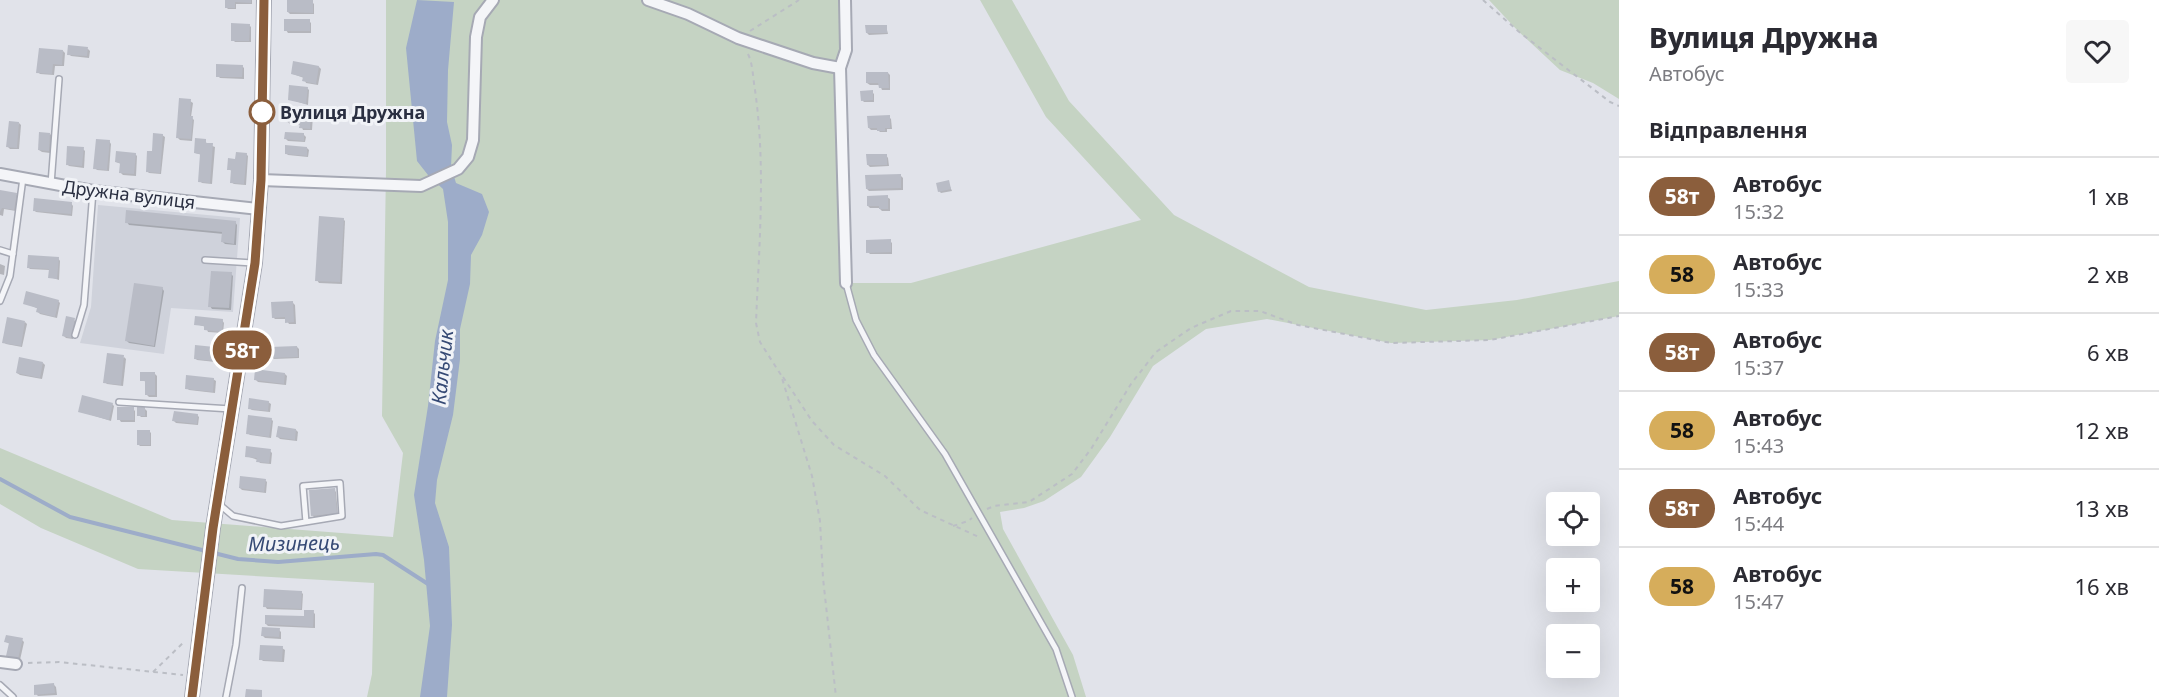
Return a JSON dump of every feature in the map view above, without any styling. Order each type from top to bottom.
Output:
[{"type":"street","points":[[192,697],[216,503],[255,263],[261,180],[264,0]]},
{"type":"street","points":[[261,180],[421,186],[458,169],[468,157],[473,140],[476,37],[480,17],[493,0]]},
{"type":"street","points":[[648,0],[688,14],[738,38],[813,63],[840,68]]},
{"type":"street","points":[[845,0],[846,50],[840,68],[846,283]]},
{"type":"street","name":"Дружна вулиця","points":[[0,174],[93,191],[259,209]]},
{"type":"street","points":[[0,662],[16,664]]},
{"type":"lane","points":[[51,184],[59,79]]},
{"type":"lane","points":[[0,301],[10,276],[22,178]]},
{"type":"lane","points":[[75,335],[84,305],[93,191]]},
{"type":"lane","points":[[0,250],[13,254]]},
{"type":"lane","points":[[205,260],[255,263]]},
{"type":"lane","points":[[846,283],[856,320],[874,355],[945,454],[1056,649],[1072,697]]},
{"type":"lane","points":[[119,402],[231,410]]},
{"type":"lane","points":[[216,503],[233,516],[243,519],[281,526],[306,522],[342,516],[340,483],[303,486],[306,522]]},
{"type":"lane","points":[[226,697],[236,645],[242,588]]},
{"type":"lane","points":[[0,685],[13,697]]},
{"type":"path","points":[[799,0],[738,38],[750,57],[760,145],[756,323],[760,342],[812,421],[834,445],[885,476],[920,510],[975,534],[998,547]]},
{"type":"path","points":[[1483,0],[1518,31],[1610,102],[1619,106]]},
{"type":"path","points":[[953,526],[968,522],[978,512],[994,506],[1029,502],[1072,474],[1092,449],[1131,384],[1156,352],[1191,328],[1232,311],[1260,311],[1298,325],[1391,343],[1490,340],[1619,316]]},
{"type":"path","points":[[782,375],[812,476],[820,521],[822,578],[836,697]]},
{"type":"path","points":[[153,672],[185,641]]},
{"type":"path","points":[[16,664],[59,662],[195,676]]},
{"type":"shaded area","points":[[98,205],[240,218],[233,312],[171,308],[164,354],[80,343],[91,307]]},
{"type":"green space","points":[[386,0],[845,0],[840,68],[846,283],[911,283],[1141,220],[1046,117],[980,0],[1012,0],[1069,101],[1174,215],[1309,287],[1426,310],[1517,300],[1619,281],[1619,316],[1490,340],[1391,343],[1267,319],[1206,329],[1153,366],[1110,437],[1081,477],[1044,501],[1024,508],[1000,512],[1003,529],[1073,655],[1086,697],[367,697],[372,674],[374,583],[138,569],[41,528],[0,504],[0,448],[172,520],[393,537],[403,453],[382,416]]},
{"type":"green space","points":[[1489,0],[1619,0],[1619,99],[1593,83],[1560,70]]},
{"type":"water","name":"Кальчик","points":[[417,0],[454,2],[448,70],[447,122],[452,145],[451,167],[456,183],[482,194],[489,212],[482,235],[471,255],[470,284],[460,329],[460,359],[453,415],[437,480],[435,503],[449,547],[452,625],[447,697],[420,697],[430,626],[424,560],[414,495],[428,406],[435,341],[448,280],[448,222],[443,189],[417,161],[406,48]]},
{"type":"building","points":[[225,0],[251,0],[251,3],[235,2],[235,8],[225,8]]},
{"type":"building","points":[[287,0],[313,0],[313,13],[287,12]]},
{"type":"building","points":[[284,19],[310,19],[310,31],[284,31]]},
{"type":"building","points":[[231,23],[250,24],[249,41],[231,41]]},
{"type":"building","points":[[865,25],[887,25],[887,33],[866,33]]},
{"type":"building","points":[[68,45],[88,47],[87,56],[67,55]]},
{"type":"building","points":[[39,48],[63,50],[62,65],[53,64],[52,74],[36,73]]},
{"type":"building","points":[[293,61],[319,66],[316,84],[302,81],[303,77],[291,74]]},
{"type":"building","points":[[216,64],[243,65],[242,77],[216,77]]},
{"type":"building","points":[[866,72],[888,72],[889,88],[879,88],[878,83],[866,83]]},
{"type":"building","points":[[289,85],[308,87],[306,104],[288,100]]},
{"type":"building","points":[[873,90],[873,100],[861,101],[860,91]]},
{"type":"building","points":[[179,98],[191,99],[190,116],[193,116],[191,139],[176,138]]},
{"type":"building","points":[[287,109],[311,111],[310,129],[299,128],[300,123],[286,122]]},
{"type":"building","points":[[890,115],[890,128],[885,128],[885,131],[868,128],[867,116]]},
{"type":"building","points":[[9,121],[19,122],[17,148],[6,147]]},
{"type":"building","points":[[39,132],[50,133],[49,151],[38,150]]},
{"type":"building","points":[[285,132],[304,133],[304,141],[284,139]]},
{"type":"building","points":[[153,133],[163,134],[160,173],[146,172],[147,151],[152,151]]},
{"type":"building","points":[[195,138],[206,139],[206,143],[213,143],[210,183],[198,182],[200,154],[194,153]]},
{"type":"building","points":[[96,139],[110,140],[107,170],[93,169]]},
{"type":"building","points":[[285,145],[307,147],[307,156],[285,154]]},
{"type":"building","points":[[67,146],[84,147],[82,166],[66,165]]},
{"type":"building","points":[[116,151],[136,153],[134,174],[119,173],[120,163],[115,162]]},
{"type":"building","points":[[236,152],[247,153],[244,184],[230,183],[231,170],[227,170],[228,158],[235,159]]},
{"type":"building","points":[[866,154],[887,154],[887,165],[867,165]]},
{"type":"building","points":[[901,174],[901,188],[866,189],[865,175]]},
{"type":"building","points":[[949,180],[951,189],[938,192],[936,183]]},
{"type":"building","points":[[0,190],[17,193],[14,210],[2,208],[0,212]]},
{"type":"building","points":[[888,195],[888,209],[867,206],[867,196]]},
{"type":"building","points":[[34,198],[72,202],[71,214],[33,211]]},
{"type":"building","points":[[126,210],[236,221],[234,244],[221,242],[222,232],[125,223]]},
{"type":"building","points":[[319,216],[344,218],[340,282],[315,281]]},
{"type":"building","points":[[891,239],[891,252],[866,253],[866,240]]},
{"type":"building","points":[[28,255],[59,257],[57,279],[48,278],[49,269],[27,268]]},
{"type":"building","points":[[211,271],[232,272],[229,308],[208,307]]},
{"type":"building","points":[[134,283],[163,287],[154,346],[125,341]]},
{"type":"building","points":[[26,291],[59,300],[55,317],[36,312],[37,308],[23,304]]},
{"type":"building","points":[[293,301],[294,322],[285,323],[285,317],[272,318],[271,302]]},
{"type":"building","points":[[66,316],[75,318],[71,338],[62,336]]},
{"type":"building","points":[[195,316],[223,319],[222,332],[204,330],[204,326],[194,325]]},
{"type":"building","points":[[7,317],[25,321],[21,346],[2,343]]},
{"type":"building","points":[[195,345],[224,348],[223,362],[194,359]]},
{"type":"building","points":[[297,346],[298,357],[270,358],[270,347]]},
{"type":"building","points":[[107,353],[124,355],[121,385],[103,383]]},
{"type":"building","points":[[19,357],[43,362],[40,378],[16,373]]},
{"type":"building","points":[[255,369],[285,373],[284,384],[254,380]]},
{"type":"building","points":[[140,372],[155,372],[155,395],[145,395],[145,381],[140,381]]},
{"type":"building","points":[[186,375],[214,378],[213,392],[185,389]]},
{"type":"building","points":[[82,395],[113,403],[109,420],[78,412]]},
{"type":"building","points":[[249,398],[269,401],[268,411],[248,409]]},
{"type":"building","points":[[117,407],[134,407],[134,420],[117,420]]},
{"type":"building","points":[[137,407],[145,407],[145,416],[137,416]]},
{"type":"building","points":[[174,411],[198,414],[197,424],[172,421]]},
{"type":"building","points":[[248,415],[272,418],[269,437],[246,434]]},
{"type":"building","points":[[278,426],[296,429],[295,440],[276,437]]},
{"type":"building","points":[[137,430],[150,430],[150,445],[137,445]]},
{"type":"building","points":[[246,446],[271,449],[269,463],[256,462],[257,458],[245,457]]},
{"type":"building","points":[[240,476],[266,479],[264,492],[239,488]]},
{"type":"building","points":[[335,488],[337,513],[311,516],[309,490]]},
{"type":"building","points":[[264,589],[302,591],[301,609],[263,607]]},
{"type":"building","points":[[304,610],[314,610],[313,627],[265,624],[265,615],[304,616]]},
{"type":"building","points":[[262,627],[280,628],[279,637],[261,636]]},
{"type":"building","points":[[6,635],[23,638],[18,659],[6,656],[9,643],[4,642]]},
{"type":"building","points":[[260,645],[283,646],[282,661],[259,660]]},
{"type":"building","points":[[54,683],[55,693],[34,695],[34,685]]},
{"type":"building","points":[[246,689],[262,690],[262,697],[245,697]]},
{"type":"waterway","name":"Мизинець","points":[[0,479],[70,517],[238,559],[278,562],[376,554],[383,555],[428,584]]},
{"type":"bus line","name":"58т","points":[[192,697],[213,528],[255,263],[261,180],[264,0]]},
{"type":"place","name":"Вулиця Дружна","points":[[262,112]]}]
